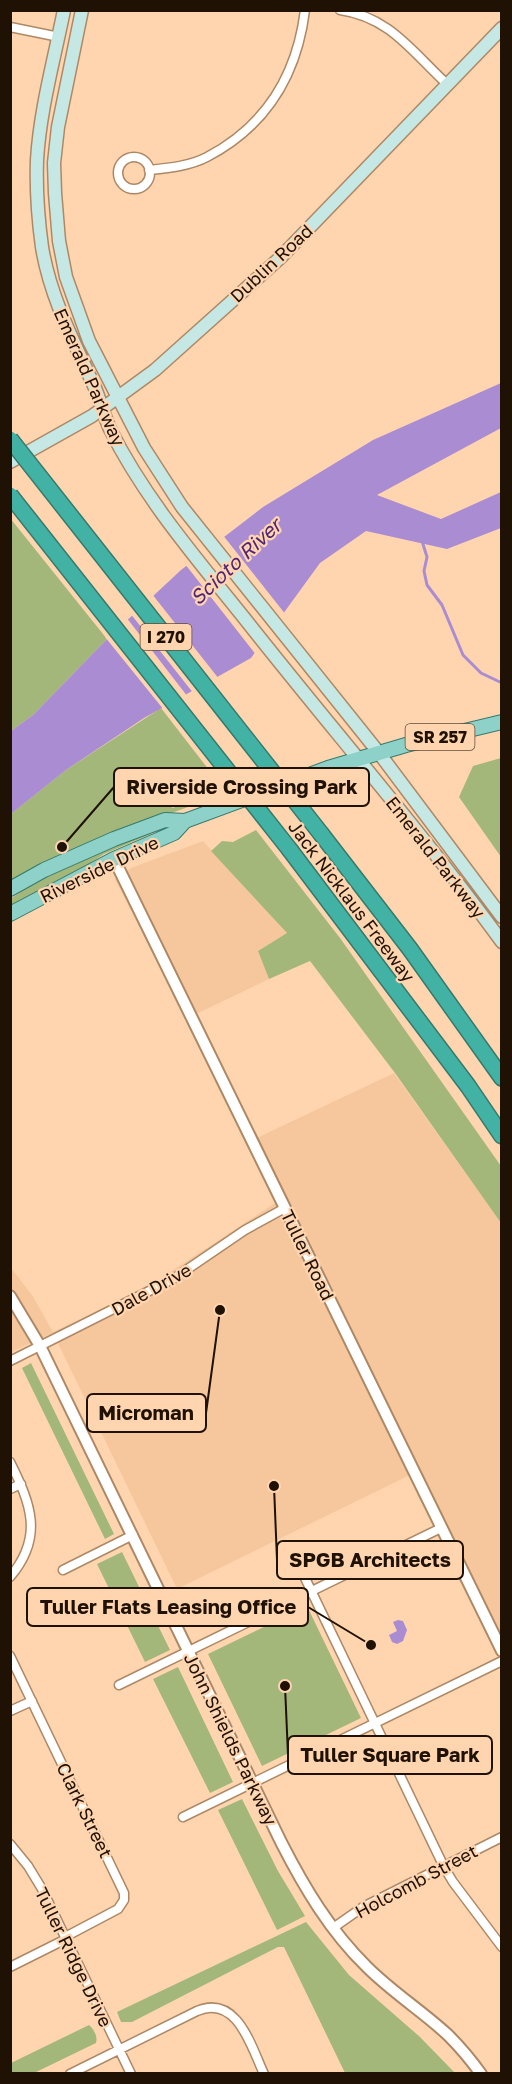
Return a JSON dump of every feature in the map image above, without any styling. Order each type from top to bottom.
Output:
[{"type":"highway","name":"Jack Nicklaus Freeway","points":[[10,439],[410,949],[501,1078]]},
{"type":"highway","name":"Jack Nicklaus Freeway","points":[[10,495],[290,850],[468,1086],[501,1136]]},
{"type":"main road","name":"Emerald Parkway","points":[[64,10],[41,126],[37,160],[42,248],[59,308],[96,391],[102,410],[126,458],[184,543],[476,906],[501,942]]},
{"type":"main road","name":"Emerald Parkway","points":[[82,10],[58,127],[54,163],[56,217],[66,277],[89,341],[144,448],[195,524],[379,753],[501,917]]},
{"type":"main road","name":"Dublin Road","points":[[10,462],[102,410],[155,370],[280,258],[501,28]]},
{"type":"main road","name":"Riverside Drive","points":[[10,889],[44,870],[114,839],[165,820],[185,821],[328,768],[501,722]]},
{"type":"main road","name":"Riverside Drive","points":[[10,914],[114,859],[174,833],[185,821]]},
{"type":"street","points":[[149,170],[179,166],[206,157],[239,136],[269,106],[282,88],[292,67],[302,32],[304,10]]},
{"type":"street","points":[[340,10],[360,14],[381,23],[447,84]]},
{"type":"street","points":[[10,27],[59,37]]},
{"type":"street","name":"Tuller Road","points":[[114,859],[501,1651]]},
{"type":"street","name":"Dale Drive","points":[[10,1361],[173,1279],[245,1230],[285,1208]]},
{"type":"street","name":"John Shields Parkway","points":[[10,1296],[40,1346],[294,1868],[333,1928],[374,1973],[448,2036],[481,2073]]},
{"type":"street","points":[[10,1462],[30,1506],[32,1528],[25,1555],[10,1577]]},
{"type":"street","points":[[10,1489],[21,1484]]},
{"type":"street","points":[[119,1685],[441,1528]]},
{"type":"street","points":[[63,1570],[133,1535]]},
{"type":"street","points":[[293,1553],[444,1867],[501,1947]]},
{"type":"street","name":"Clark Street","points":[[10,1656],[124,1893],[124,1900],[118,1909],[10,1967]]},
{"type":"street","points":[[183,1817],[501,1661]]},
{"type":"street","points":[[10,1711],[32,1701]]},
{"type":"street","name":"Holcomb Street","points":[[333,1928],[363,1907],[501,1837]]},
{"type":"street","name":"Tuller Ridge Drive","points":[[10,1844],[37,1880],[131,2073]]},
{"type":"street","points":[[70,2073],[197,2011],[208,2008],[219,2008],[229,2013],[241,2025],[264,2073]]},
{"type":"shaded area","points":[[203,841],[287,933],[258,951],[269,979],[186,1019],[115,879],[131,868]]},
{"type":"shaded area","points":[[394,1073],[501,1223],[501,1656],[412,1474],[177,1589],[53,1333],[11,1352],[11,1268],[32,1295],[53,1332],[146,1288],[275,1203],[246,1143]]},
{"type":"green space","points":[[10,518],[107,639],[33,715],[11,731]]},
{"type":"green space","points":[[161,708],[216,779],[215,789],[171,803],[172,808],[216,797],[88,843],[44,863],[11,882],[11,814],[66,770]]},
{"type":"green space","points":[[502,758],[501,857],[459,797],[473,766]]},
{"type":"green space","points":[[256,830],[340,938],[501,1166],[501,1223],[395,1073],[310,961],[269,979],[258,951],[287,933],[211,851],[222,841],[233,842]]},
{"type":"green space","points":[[150,832],[151,834],[104,854],[11,909],[10,899],[56,869]]},
{"type":"green space","points":[[31,1363],[114,1534],[105,1539],[22,1368]]},
{"type":"green space","points":[[122,1552],[170,1650],[145,1662],[97,1564]]},
{"type":"green space","points":[[307,1606],[361,1718],[262,1766],[208,1654]]},
{"type":"green space","points":[[178,1667],[233,1782],[210,1793],[153,1679]]},
{"type":"green space","points":[[242,1799],[278,1871],[305,1916],[277,1930],[218,1810]]},
{"type":"green space","points":[[306,1922],[349,1975],[420,2037],[455,2073],[345,2073],[284,1947],[278,1947],[132,2022],[121,2022],[117,2012]]},
{"type":"green space","points":[[89,2025],[95,2033],[96,2043],[34,2073],[11,2073],[11,2063]]},
{"type":"water","name":"Scioto River","points":[[501,383],[501,428],[377,495],[441,519],[501,492],[501,528],[447,549],[366,531],[320,563],[251,658],[144,718],[66,770],[11,814],[11,731],[33,715],[107,639],[181,570],[263,507],[373,440]]},
{"type":"water","points":[[403,1621],[407,1630],[403,1641],[397,1644],[392,1642],[389,1635],[397,1631],[393,1622]]},
{"type":"pier","points":[[222,534],[286,615],[257,656],[185,564]]},
{"type":"pier","points":[[152,594],[219,679],[194,694],[130,613]]},
{"type":"pier","points":[[126,617],[188,697],[164,710],[105,637]]},
{"type":"waterway","points":[[422,541],[427,557],[424,571],[427,585],[442,605],[463,655],[481,673],[502,683]]},
{"type":"place","name":"Riverside Crossing Park","points":[[62,847]]},
{"type":"place","name":"Microman","points":[[220,1310]]},
{"type":"place","name":"SPGB Architects","points":[[274,1486]]},
{"type":"place","name":"Tuller Flats Leasing Office","points":[[371,1645]]},
{"type":"place","name":"Tuller Square Park","points":[[285,1686]]}]
